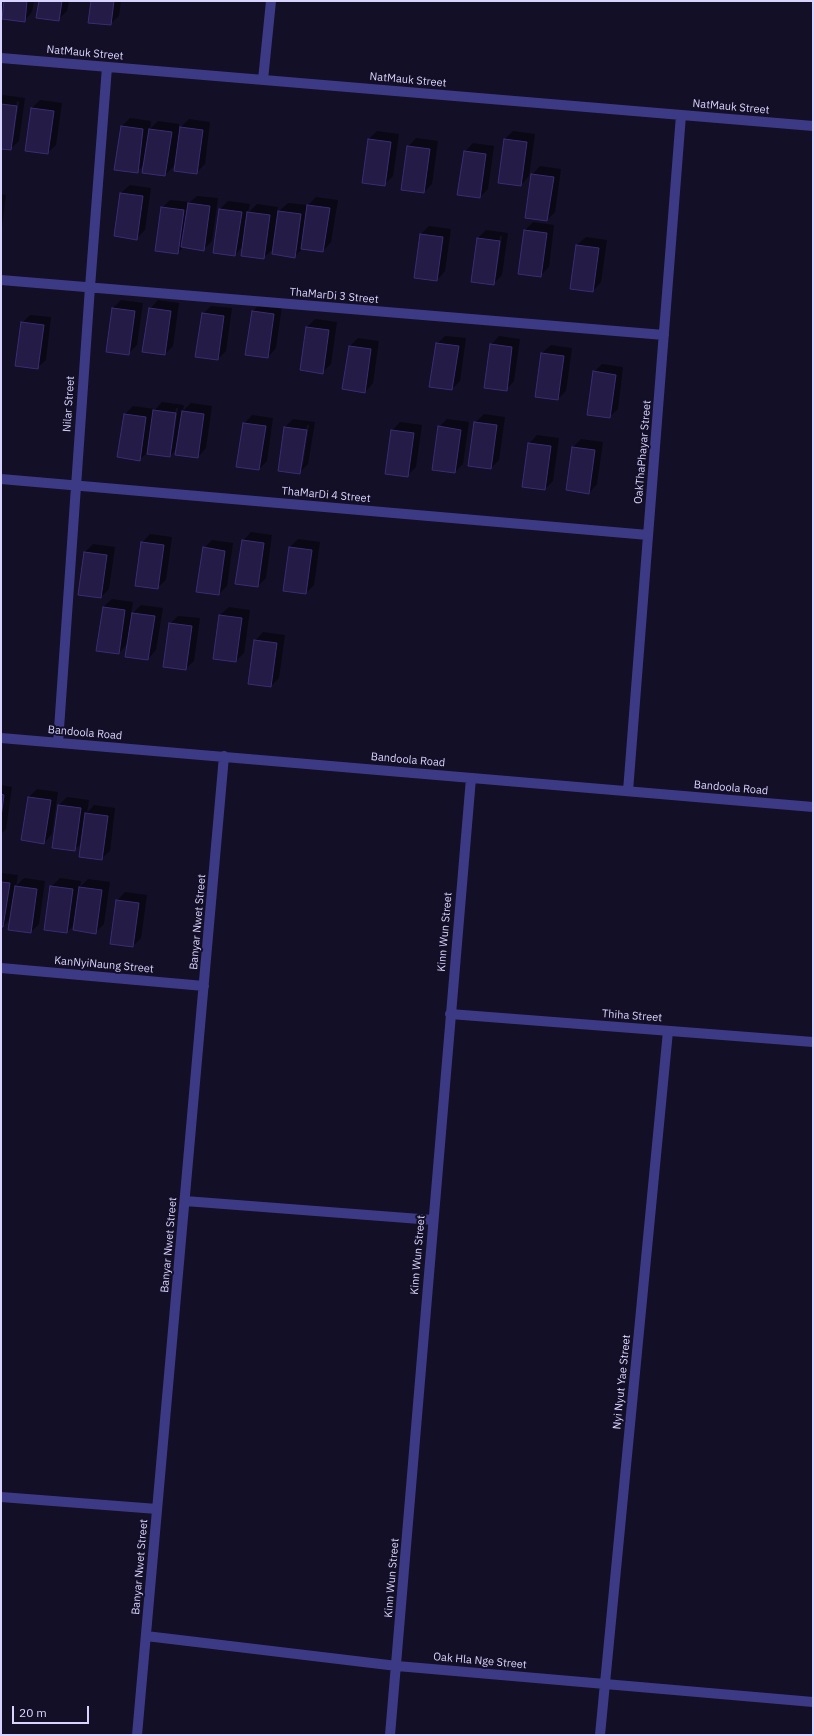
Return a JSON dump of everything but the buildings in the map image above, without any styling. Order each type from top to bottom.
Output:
[{"type":"street","points":[[263,80],[271,1]]},
{"type":"street","name":"NatMauk Street","points":[[1,58],[813,126]]},
{"type":"street","name":"Nilar Street","points":[[58,743],[90,287],[108,67]]},
{"type":"street","name":"OakThaPhayar Street","points":[[628,791],[681,115]]},
{"type":"street","name":"ThaMarDi 3 Street","points":[[1,280],[664,335]]},
{"type":"street","name":"ThaMarDi 4 Street","points":[[1,479],[648,535]]},
{"type":"street","name":"Bandoola Road","points":[[1,738],[813,807]]},
{"type":"street","name":"Banyar Nwet Street","points":[[137,1735],[224,756]]},
{"type":"street","name":"Kinn Wun Street","points":[[390,1735],[471,778]]},
{"type":"street","name":"KanNyiNaung Street","points":[[1,968],[204,986]]},
{"type":"street","name":"Thiha Street","points":[[450,1014],[813,1042]]},
{"type":"street","name":"Nyi Nyut Yae Street","points":[[600,1735],[668,1031]]},
{"type":"street","points":[[185,1201],[433,1220]]},
{"type":"street","points":[[1,1497],[157,1509]]},
{"type":"street","name":"Oak Hla Nge Street","points":[[146,1636],[397,1666],[813,1702]]}]
